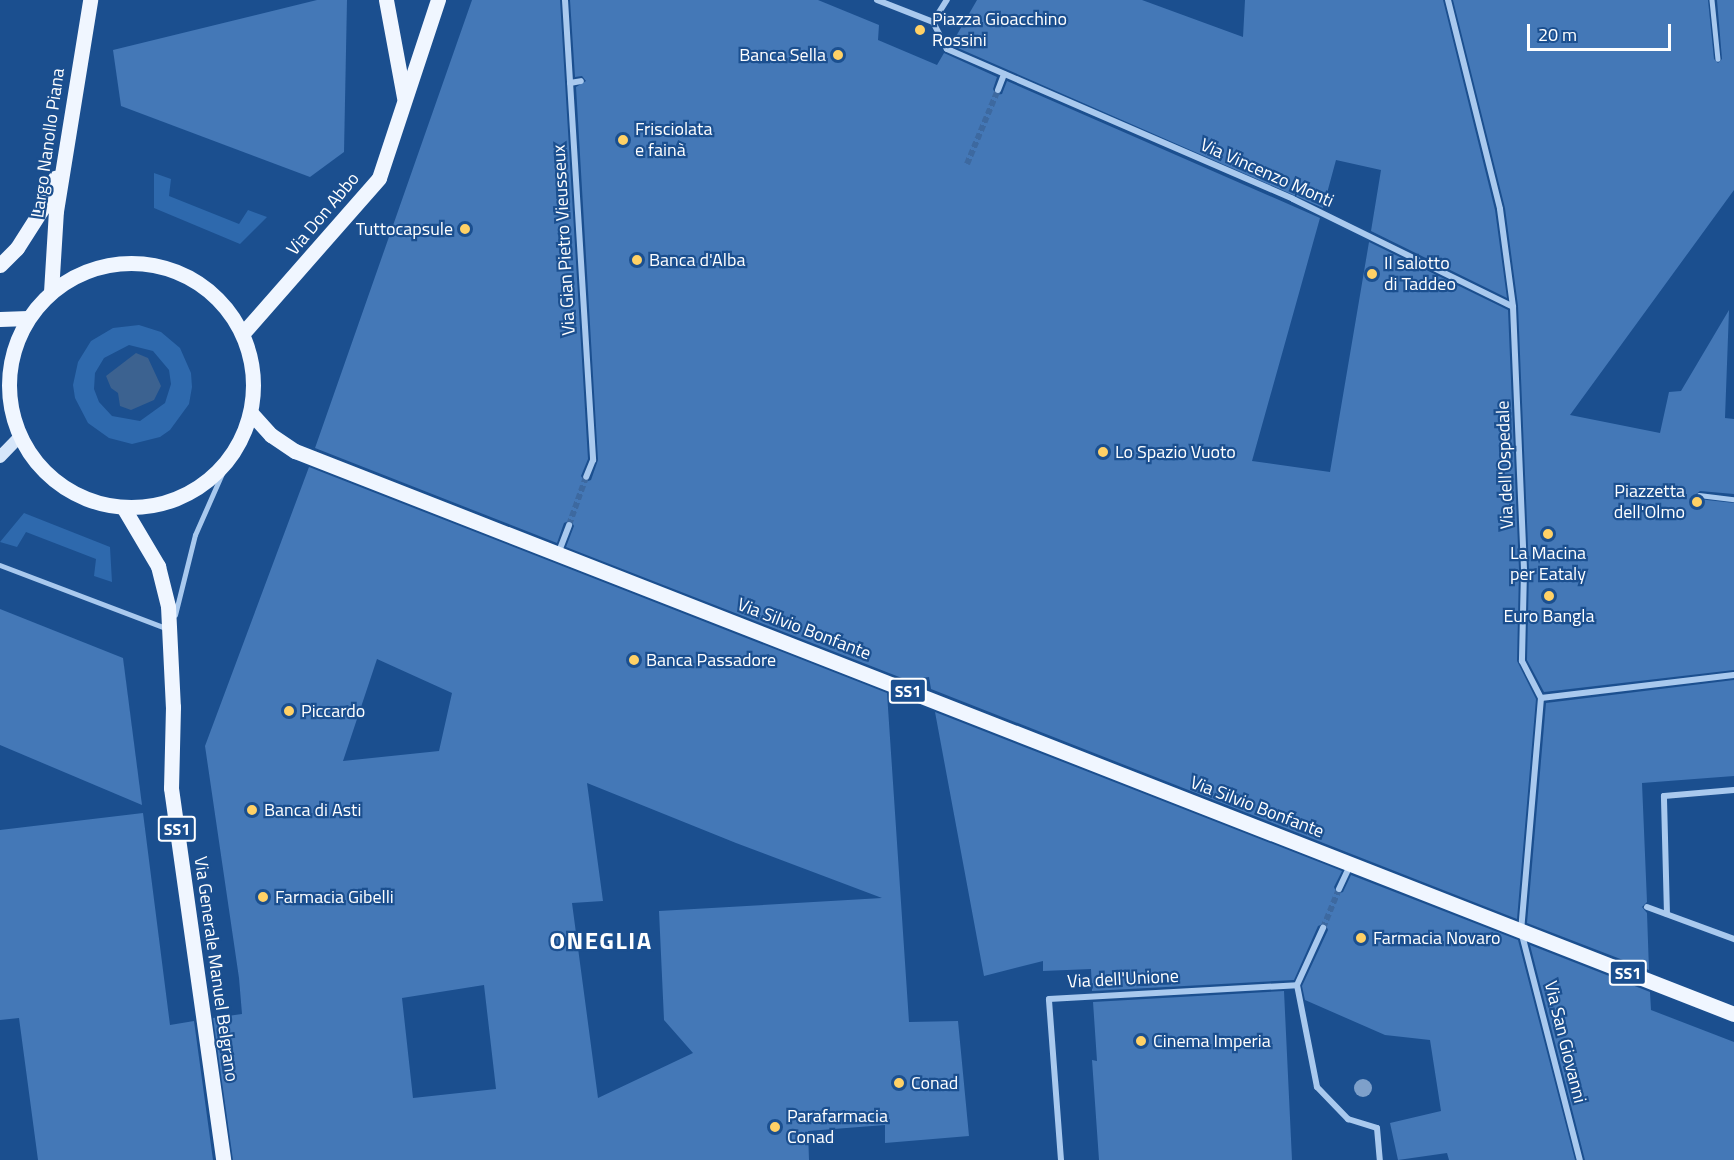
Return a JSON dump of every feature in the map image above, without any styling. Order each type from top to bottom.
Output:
[{"type":"main road","name":"Largo Nanollo Piana","points":[[51,292],[56,211],[90,0]]},
{"type":"main road","points":[[386,0],[404,100]]},
{"type":"main road","name":"Via Don Abbo","points":[[243,333],[379,178],[438,0]]},
{"type":"main road","points":[[0,265],[17,248],[45,204],[66,148]]},
{"type":"main road","points":[[129,263],[157,266],[184,274],[208,290],[228,310],[243,333],[253,377],[251,413],[242,439],[227,462],[198,489],[162,504],[123,507],[91,501],[62,486],[38,464],[20,436],[10,405],[5,365],[28,318],[51,292],[75,276],[101,267],[129,263]]},
{"type":"main road","points":[[0,319],[28,318]]},
{"type":"main road","name":"Via Silvio Bonfante","points":[[251,413],[271,435],[295,452],[1521,931]]},
{"type":"main road","points":[[0,457],[20,436]]},
{"type":"main road","name":"Via Generale Manuel Belgrano","points":[[123,507],[158,566],[171,630],[171,788],[223,1160]]},
{"type":"main road","name":"SS1","points":[[1521,931],[1734,1014]]},
{"type":"street","name":"Via Gian Pietro Vieusseux","points":[[565,0],[592,460],[586,477]]},
{"type":"street","points":[[877,0],[933,22],[947,0]]},
{"type":"street","name":"Via dell'Ospedale","points":[[1448,0],[1500,209],[1513,307],[1523,537],[1522,661],[1541,698]]},
{"type":"street","name":"Via Vincenzo Monti","points":[[933,22],[947,50],[1293,200],[1513,307]]},
{"type":"street","points":[[998,90],[1004,74]]},
{"type":"street","points":[[570,83],[581,81]]},
{"type":"street","points":[[558,554],[569,525]]},
{"type":"street","points":[[1521,931],[1541,698],[1734,675]]},
{"type":"street","points":[[1667,914],[1664,796],[1734,790]]},
{"type":"street","points":[[1339,889],[1350,864]]},
{"type":"street","points":[[1647,907],[1734,939]]},
{"type":"street","points":[[1323,928],[1297,984],[1317,1087],[1348,1119],[1377,1128],[1380,1160]]},
{"type":"street","name":"Via San Giovanni","points":[[1521,931],[1580,1160]]},
{"type":"street","name":"Via dell'Unione","points":[[1062,1160],[1049,999],[1297,984]]},
{"type":"lane","points":[[1712,0],[1718,59]]},
{"type":"lane","points":[[0,565],[171,630],[195,535],[227,462]]},
{"type":"lane","points":[[1700,495],[1734,499]]},
{"type":"shaded area","points":[[154,173],[171,179],[169,196],[239,224],[248,210],[267,217],[240,244],[154,208]]},
{"type":"shaded area","points":[[139,325],[161,332],[180,348],[191,373],[192,387],[189,404],[170,430],[160,437],[132,444],[109,438],[88,423],[75,398],[73,385],[78,362],[91,341],[113,328]],"holes":[[[129,345],[153,351],[169,370],[171,384],[165,403],[140,421],[112,416],[99,402],[94,389],[95,373],[104,358]]]},
{"type":"shaded area","points":[[136,353],[148,358],[161,386],[154,400],[131,410],[120,406],[118,393],[111,388],[106,376]]},
{"type":"shaded area","points":[[24,513],[110,547],[112,582],[94,576],[96,559],[26,532],[17,547],[0,542]]},
{"type":"building","points":[[317,0],[347,0],[344,152],[310,177],[121,106],[113,50]]},
{"type":"building","points":[[472,0],[560,0],[588,459],[581,476],[585,482],[591,480],[598,460],[576,87],[586,81],[582,76],[575,77],[570,0],[818,0],[879,25],[878,40],[937,65],[944,53],[997,77],[993,89],[996,95],[1002,94],[1007,81],[1320,218],[1252,461],[1330,472],[1369,242],[1508,310],[1519,570],[1517,661],[1536,699],[1517,919],[931,689],[929,677],[907,680],[566,547],[574,526],[571,520],[564,523],[557,543],[315,448]]},
{"type":"building","points":[[977,0],[1142,0],[1243,37],[1245,0],[1443,0],[1495,210],[1507,298],[1371,231],[1381,170],[1336,160],[1323,208],[951,45]]},
{"type":"building","points":[[1453,0],[1708,0],[1714,59],[1718,63],[1722,59],[1717,0],[1734,0],[1734,190],[1570,415],[1660,433],[1669,392],[1681,391],[1729,310],[1725,418],[1734,419],[1734,494],[1700,491],[1695,495],[1698,499],[1734,503],[1734,670],[1544,692],[1527,660],[1529,570],[1518,306],[1505,208]]},
{"type":"building","points":[[309,467],[887,693],[909,1022],[958,1021],[969,1136],[885,1143],[885,1125],[808,1131],[809,1160],[233,1160],[213,1018],[242,1014],[239,978],[205,746]],"holes":[[[377,659],[452,693],[439,751],[343,761]],[[587,783],[882,898],[659,911],[664,1020],[693,1053],[598,1098],[572,903],[603,901]],[[484,985],[496,1089],[413,1098],[402,998]]]},
{"type":"building","points":[[0,609],[123,658],[142,805],[0,745]]},
{"type":"building","points":[[1734,680],[1734,776],[1642,783],[1647,902],[1642,907],[1647,913],[1649,970],[1527,923],[1546,703]]},
{"type":"building","points":[[935,712],[1342,871],[1334,887],[1337,894],[1343,892],[1351,875],[1518,940],[1575,1160],[1449,1160],[1447,1153],[1398,1160],[1390,1123],[1441,1111],[1430,1040],[1385,1035],[1305,1000],[1302,986],[1328,930],[1325,923],[1318,926],[1294,980],[1092,991],[1091,969],[1043,971],[1043,961],[984,976]]},
{"type":"building","points":[[143,813],[170,1025],[194,1021],[213,1160],[38,1160],[19,1018],[0,1020],[0,830]]},
{"type":"building","points":[[1530,945],[1650,992],[1651,1010],[1734,1042],[1734,1160],[1585,1160]]},
{"type":"building","points":[[1284,991],[1292,1160],[1099,1160],[1092,1060],[1097,1061],[1093,1002]]},
{"type":"tunnel","points":[[967,164],[998,90]]},
{"type":"tunnel","points":[[569,525],[586,477]]},
{"type":"tunnel","points":[[1323,928],[1339,889]]},
{"type":"place","name":"Piazza Gioacchino Rossini","points":[[920,30]]},
{"type":"place","name":"Banca Sella","points":[[838,55]]},
{"type":"place","name":"Frisciolata e fainà","points":[[623,140]]},
{"type":"place","name":"Tuttocapsule","points":[[465,229]]},
{"type":"place","name":"Banca d'Alba","points":[[637,260]]},
{"type":"place","name":"Il salotto di Taddeo","points":[[1372,274]]},
{"type":"place","name":"Lo Spazio Vuoto","points":[[1103,452]]},
{"type":"place","name":"Piazzetta dell'Olmo","points":[[1697,502]]},
{"type":"place","name":"La Macina per Eataly","points":[[1548,534]]},
{"type":"place","name":"Euro Bangla","points":[[1549,596]]},
{"type":"place","name":"Banca Passadore","points":[[634,660]]},
{"type":"place","name":"Piccardo","points":[[289,711]]},
{"type":"place","name":"Banca di Asti","points":[[252,810]]},
{"type":"place","name":"Farmacia Gibelli","points":[[263,897]]},
{"type":"place","name":"Farmacia Novaro","points":[[1361,938]]},
{"type":"place","name":"Cinema Imperia","points":[[1141,1041]]},
{"type":"place","name":"Conad","points":[[899,1083]]},
{"type":"place","name":"Parafarmacia Conad","points":[[775,1127]]},
{"type":"district","name":"ONEGLIA","points":[[601,941]]}]
